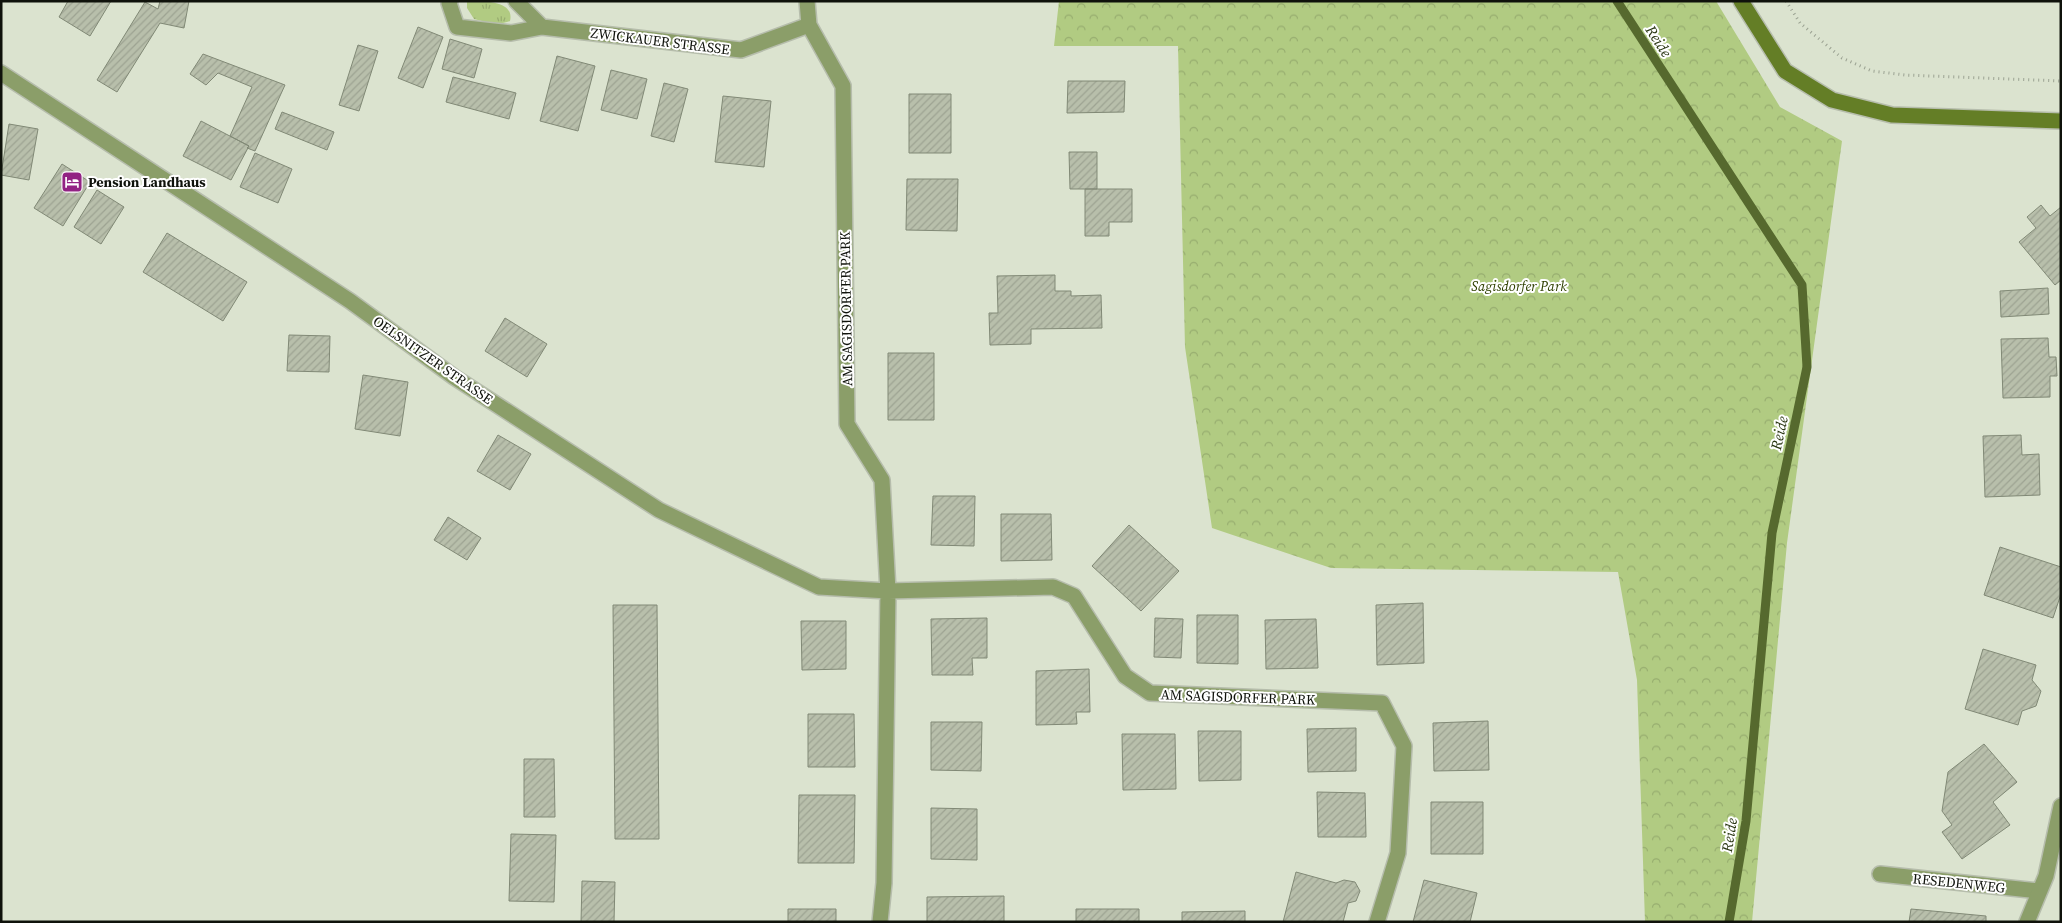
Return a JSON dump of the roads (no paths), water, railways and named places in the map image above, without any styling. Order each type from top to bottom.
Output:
[{"type":"street","name":"ZWICKAUER STRASSE","points":[[450,1],[457,27],[511,33],[542,27],[741,50],[809,25]]},
{"type":"street","points":[[516,1],[542,27]]},
{"type":"street","points":[[807,1],[809,25]]},
{"type":"street","points":[[1741,1],[1785,71],[1832,100],[1892,115],[2061,121]]},
{"type":"street","name":"AM SAGISDORFER PARK","points":[[809,25],[843,86],[847,424],[882,480],[888,591],[884,883],[880,922]]},
{"type":"street","name":"OELSNITZER STRASSE","points":[[1,73],[350,301],[454,377],[659,510],[818,587],[888,591]]},
{"type":"street","name":"AM SAGISDORFER PARK","points":[[888,591],[1053,587],[1074,596],[1124,676],[1150,693],[1382,704],[1404,746],[1398,853],[1378,922]]},
{"type":"street","points":[[2028,922],[2039,892],[2054,877],[2061,806]]},
{"type":"street","name":"RESEDENWEG","points":[[1880,874],[2039,892]]},
{"type":"waterway","name":"Reide","points":[[1617,1],[1802,285],[1807,367],[1772,533],[1746,821],[1729,922]]},
{"type":"place","name":"Pension Landhaus","points":[[72,182]]},
{"type":"park label","name":"Sagisdorfer Park","points":[[1519,286]]}]
